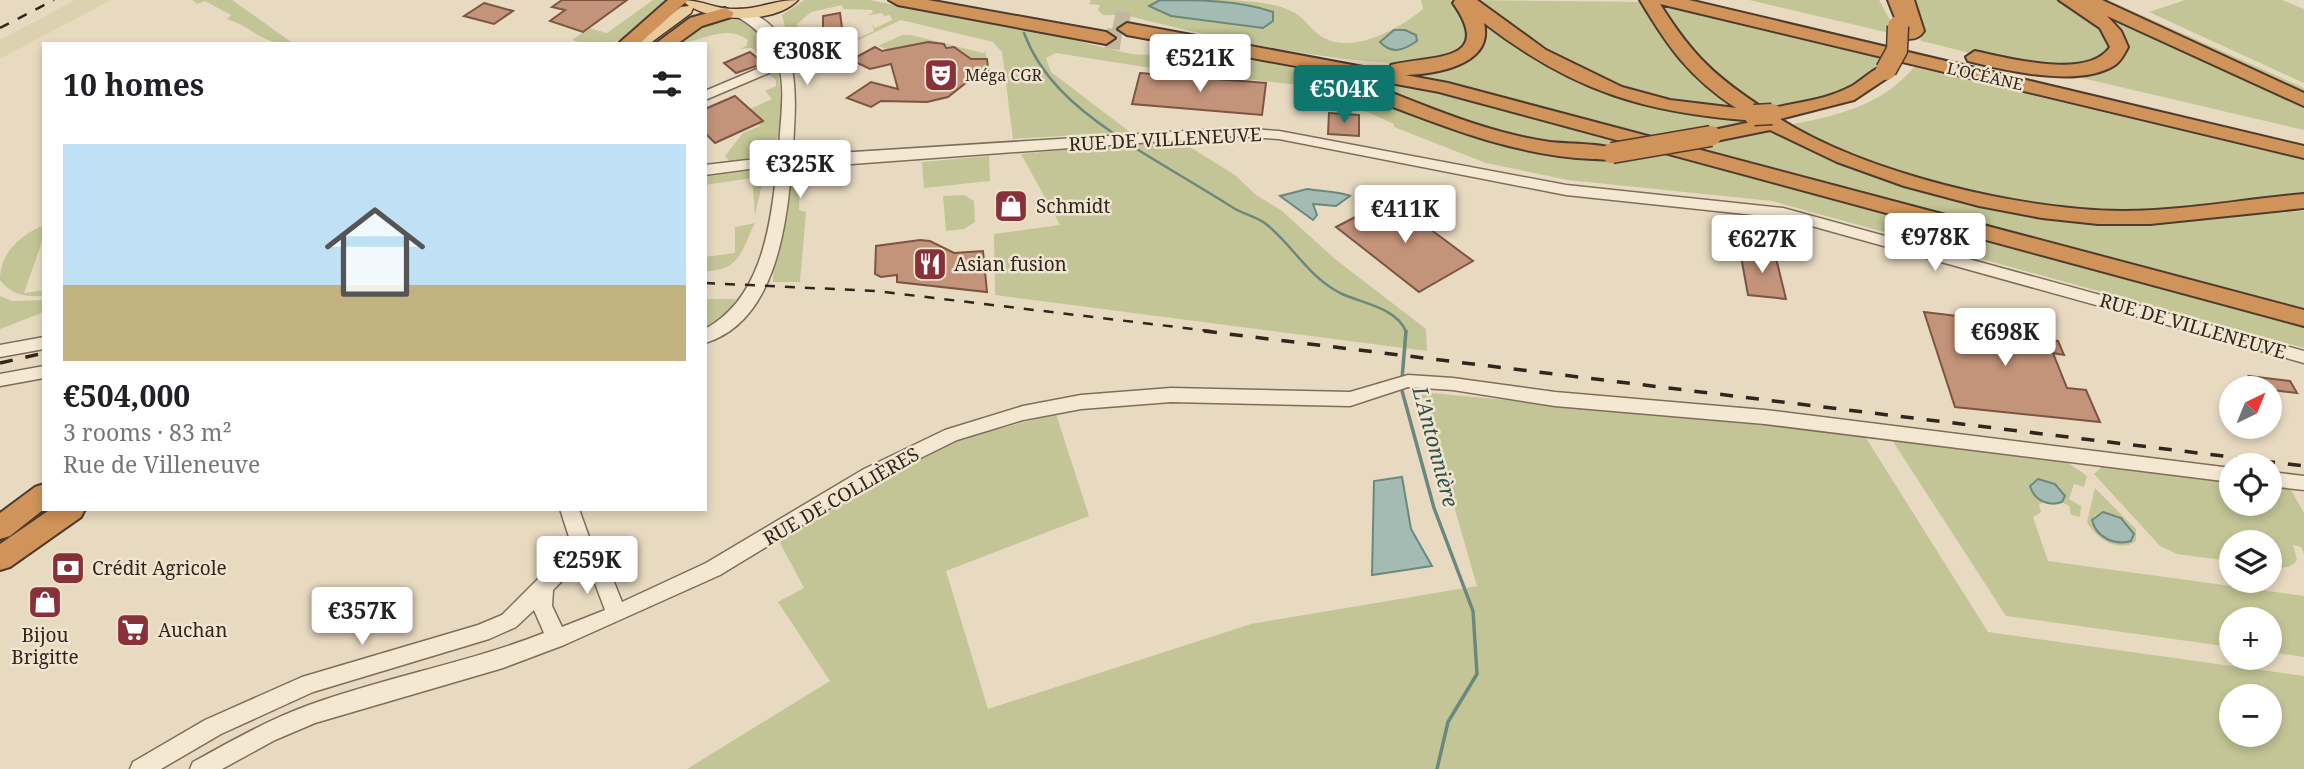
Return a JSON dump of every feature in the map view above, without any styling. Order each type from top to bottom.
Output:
[{"type":"highway","points":[[898,0],[1117,31]]},
{"type":"highway","points":[[920,0],[1271,56],[1531,110],[2304,318]]},
{"type":"highway","points":[[1271,56],[1407,69],[1448,64],[1467,53],[1476,40],[1477,23],[1458,0]]},
{"type":"highway","points":[[1465,0],[1539,54],[1611,90],[1670,107],[1770,119]]},
{"type":"highway","name":"L’OCÉANE","points":[[1706,0],[2304,141]]},
{"type":"highway","points":[[1888,0],[1908,30]]},
{"type":"highway","points":[[1897,0],[1908,30]]},
{"type":"highway","points":[[1271,56],[1500,140],[1551,151],[1612,153],[1710,136],[1770,119],[1850,105],[1875,93],[1908,56],[1905,0]]},
{"type":"highway","points":[[1869,38],[2047,69],[2083,69],[2110,61],[2119,47],[2112,31],[2094,15],[2068,0]]},
{"type":"highway","points":[[2087,0],[2304,100]]},
{"type":"highway","points":[[1657,5],[1675,44],[1697,67],[1773,123],[1832,153],[1928,188],[2000,205],[2099,217],[2193,215],[2304,203]]},
{"type":"highway","name":"L’OCÉANE","points":[[1657,5],[2304,152]]},
{"type":"highway","points":[[630,42],[687,6]]},
{"type":"highway","points":[[667,42],[722,8]]},
{"type":"highway","points":[[0,528],[42,496]]},
{"type":"highway","points":[[0,545],[43,511]]},
{"type":"highway","points":[[0,559],[69,511]]},
{"type":"main road","points":[[641,42],[687,6],[722,8],[788,1]]},
{"type":"main road","points":[[654,42],[687,6]]},
{"type":"street","points":[[775,36],[776,19],[788,1]]},
{"type":"street","points":[[722,8],[760,22],[775,36],[782,49],[790,89],[786,149]]},
{"type":"street","points":[[707,95],[764,70]]},
{"type":"street","name":"RUE DE VILLENEUVE","points":[[799,160],[838,160],[1234,132],[1279,135],[1566,190],[1783,213],[2304,357]]},
{"type":"street","points":[[707,170],[762,163],[769,153],[786,149],[797,152],[799,160],[784,171],[770,170],[762,163]]},
{"type":"street","points":[[707,336],[737,318],[750,302],[776,225],[784,171]]},
{"type":"street","points":[[0,351],[42,342]]},
{"type":"street","points":[[0,380],[42,372]]},
{"type":"street","name":"RUE DE COLLIÈRES","points":[[201,769],[267,733],[313,714],[503,659],[617,614],[713,569],[894,463],[951,435],[1023,413],[1081,402],[1171,395],[1350,399],[1401,383],[1453,384],[1555,399],[1765,417],[2219,474]]},
{"type":"street","points":[[2282,480],[2304,483]]},
{"type":"street","points":[[141,769],[213,727],[309,684],[498,627],[519,612],[573,557],[579,537],[570,511]]},
{"type":"street","points":[[573,557],[586,562],[601,573],[617,614]]},
{"type":"street","points":[[543,589],[542,606],[557,639]]},
{"type":"shaded area","points":[[75,0],[111,0],[0,59],[0,40]]},
{"type":"shaded area","points":[[1160,0],[1246,5],[1273,12],[1273,21],[1263,28],[1171,16],[1149,6]]},
{"type":"shaded area","points":[[1394,30],[1405,30],[1416,35],[1417,41],[1403,49],[1389,49],[1380,42]]},
{"type":"shaded area","points":[[1307,189],[1350,196],[1336,206],[1313,204],[1317,215],[1313,220],[1280,196]]},
{"type":"shaded area","points":[[1402,477],[1411,529],[1432,566],[1372,575],[1374,481]]},
{"type":"shaded area","points":[[2038,479],[2055,484],[2065,496],[2062,502],[2052,504],[2038,499],[2030,486]]},
{"type":"shaded area","points":[[2103,512],[2121,518],[2134,534],[2131,541],[2112,541],[2097,531],[2092,520]]},
{"type":"green space","points":[[192,0],[232,0],[291,42],[265,39],[227,19],[231,15],[205,1],[197,4]]},
{"type":"green space","points":[[653,0],[673,0],[638,29],[616,41],[572,40],[589,28],[607,33]]},
{"type":"green space","points":[[804,0],[869,0],[1048,34],[1131,54],[1240,59],[1277,64],[1311,73],[1478,138],[1545,154],[1577,157],[1662,149],[2304,326],[2304,348],[1772,201],[1568,180],[1486,163],[1394,127],[1394,124],[1309,86],[1170,71],[1056,53],[1046,58],[1051,72],[1130,132],[1013,139],[1002,52],[993,42],[901,20],[835,51],[833,49],[874,31],[872,24],[875,28],[892,20],[890,15],[884,16],[882,13],[870,15],[870,19],[869,14],[873,13],[872,10],[843,9],[842,5],[811,12],[797,24],[802,50],[810,49],[808,57],[794,61],[782,15]]},
{"type":"green space","points":[[1091,0],[1160,0],[1150,6],[1222,3],[1206,0],[1260,3],[1282,7],[1296,14],[1324,38],[1349,43],[1376,37],[1402,24],[1423,9],[1421,0],[1451,0],[1469,21],[1467,40],[1452,55],[1427,62],[1390,63],[1294,52],[1126,15],[1103,15],[1098,10],[1100,5],[1089,4]]},
{"type":"green space","points":[[1469,0],[1645,2],[1748,111],[1687,107],[1587,78]]},
{"type":"green space","points":[[1749,0],[1879,0],[1893,25],[1894,34]]},
{"type":"green space","points":[[1911,0],[2060,0],[2105,30],[2111,43],[2108,53],[2087,61],[2064,65],[2040,65],[1991,58],[1921,41]]},
{"type":"green space","points":[[2100,0],[2108,0],[2304,88],[2304,94]]},
{"type":"green space","points":[[2185,0],[2282,0],[2304,9],[2304,83],[2149,12]]},
{"type":"green space","points":[[1656,5],[1888,60],[1863,83],[1848,90],[1816,101],[1766,110],[1706,63]]},
{"type":"green space","points":[[2085,5],[2304,104],[2304,130],[2069,75],[2116,66],[2128,46],[2114,25]]},
{"type":"green space","points":[[1473,10],[1549,66],[1600,90],[1766,122],[1666,141],[1408,74],[1462,61]]},
{"type":"green space","points":[[723,19],[747,21],[759,29],[772,52],[780,84],[779,132],[775,144],[746,159],[730,162],[725,156],[743,133],[760,126],[758,123],[763,121],[750,109],[772,99],[765,91],[776,86],[776,80],[769,74],[744,82],[775,68],[752,48],[740,49],[746,46],[748,40],[739,35],[720,33],[687,42],[676,42],[703,23]]},
{"type":"green space","points":[[902,35],[983,53],[985,51],[987,59],[971,59],[954,47],[930,42],[890,50],[878,46]]},
{"type":"green space","points":[[1914,67],[2304,160],[2304,197],[2166,214],[2015,205],[1859,162],[1788,125],[1841,113],[1873,100],[1888,91]]},
{"type":"green space","points":[[1353,77],[1464,99],[1642,145],[1559,150],[1428,110]]},
{"type":"green space","points":[[1776,128],[1929,190],[2165,221],[2304,211],[2304,308],[1682,146]]},
{"type":"green space","points":[[1177,139],[1235,175],[1256,195],[1281,210],[1335,259],[1426,329],[1427,351],[995,295],[994,234],[1060,225],[1021,154]]},
{"type":"green space","points":[[989,156],[990,181],[924,188],[922,162]]},
{"type":"green space","points":[[808,170],[800,175],[799,210],[806,212],[800,282],[773,282],[774,254],[789,177],[798,171]]},
{"type":"green space","points":[[748,171],[760,174],[763,180],[755,215],[752,178],[707,185],[707,177]]},
{"type":"green space","points":[[964,195],[974,201],[975,222],[964,229],[946,231],[943,196]]},
{"type":"green space","points":[[755,223],[743,250],[733,263],[707,271],[707,257],[735,253],[735,227]]},
{"type":"green space","points":[[42,226],[42,242],[24,293],[42,290],[42,296],[19,294],[0,280],[8,253],[27,234]]},
{"type":"green space","points":[[0,296],[12,301],[42,300],[42,313],[0,329]]},
{"type":"green space","points":[[707,299],[736,299],[730,310],[707,326]]},
{"type":"green space","points":[[1421,392],[1765,424],[1866,438],[1988,632],[2219,664],[2219,670],[2261,670],[2304,676],[2304,769],[687,769],[830,681],[778,602],[804,588],[779,541],[947,442],[1056,414],[1089,516],[946,571],[988,709],[1251,624],[1477,586]]},
{"type":"green space","points":[[1892,440],[2067,462],[2087,476],[2084,487],[2074,484],[2069,499],[2081,506],[2080,517],[2071,515],[2069,506],[2062,502],[2064,499],[2038,479],[2031,483],[2037,498],[2043,502],[2039,505],[2041,512],[2033,517],[2048,561],[2219,584],[2219,593],[2282,593],[2304,596],[2304,657],[2282,654],[2282,607],[2219,607],[2219,645],[2006,616]]},
{"type":"green space","points":[[2103,466],[2219,480],[2219,516],[2282,516],[2282,487],[2290,488],[2304,513],[2304,554],[2301,547],[2293,545],[2297,560],[2282,568],[2282,530],[2219,530],[2219,559],[2177,554],[2160,546],[2094,474]]},
{"type":"green space","points":[[2095,488],[2136,529],[2136,541],[2129,545],[2115,545],[2096,534],[2087,522]],"holes":[[[2103,512],[2121,518],[2134,534],[2131,541],[2115,542],[2101,535],[2094,516]]]},
{"type":"building","points":[[562,0],[627,0],[583,32],[550,21],[565,10],[552,7]]},
{"type":"building","points":[[484,3],[513,11],[494,24],[464,16]]},
{"type":"building","points":[[840,13],[843,35],[832,37],[831,33],[823,34],[823,16]]},
{"type":"building","name":"Méga CGR","points":[[928,42],[944,44],[946,48],[954,47],[971,59],[987,59],[989,76],[972,78],[948,97],[927,102],[881,101],[871,107],[847,98],[871,82],[898,89],[891,64],[870,69],[851,60],[875,47],[882,51]]},
{"type":"building","points":[[750,52],[762,62],[759,65],[736,73],[724,63]]},
{"type":"building","points":[[1140,73],[1266,83],[1262,115],[1132,104]]},
{"type":"building","points":[[735,96],[763,121],[715,143],[707,135],[707,108]]},
{"type":"building","points":[[1329,113],[1359,115],[1359,136],[1328,134]]},
{"type":"building","points":[[1390,199],[1473,261],[1419,292],[1336,227]]},
{"type":"building","name":"Asian fusion","points":[[930,241],[954,253],[983,251],[987,292],[897,282],[897,275],[881,277],[875,274],[876,246]]},
{"type":"building","points":[[1740,251],[1775,254],[1786,299],[1748,295]]},
{"type":"building","points":[[1924,312],[2041,326],[2047,340],[2058,341],[2064,355],[2053,353],[2067,388],[2086,390],[2100,422],[1955,407]]},
{"type":"building","points":[[2282,380],[2290,381],[2297,393],[2282,391]]},
{"type":"waterway","name":"L'Antonnière","points":[[1024,33],[1050,78],[1085,113],[1113,133]]},
{"type":"waterway","name":"L'Antonnière","points":[[1127,143],[1236,209],[1262,221],[1328,286],[1387,312],[1402,324],[1406,332]]},
{"type":"waterway","name":"L'Antonnière","points":[[1402,379],[1406,332]]},
{"type":"waterway","name":"L'Antonnière","points":[[1401,387],[1434,508],[1473,611],[1477,674],[1448,722],[1437,769]]},
{"type":"tunnel","points":[[1114,20],[1129,23]]},
{"type":"tunnel","points":[[1106,38],[1121,40]]},
{"type":"railway","points":[[0,28],[54,0]]},
{"type":"railway","points":[[707,283],[876,291],[1218,332]]},
{"type":"railway","points":[[1204,331],[2304,466]]},
{"type":"railway","points":[[0,363],[42,353]]},
{"type":"place","name":"Méga CGR","points":[[941,75]]},
{"type":"place","name":"Schmidt","points":[[1011,206]]},
{"type":"place","name":"Asian fusion","points":[[930,264]]},
{"type":"place","name":"Crédit Agricole","points":[[68,568]]},
{"type":"place","name":"Bijou Brigitte","points":[[45,602]]},
{"type":"place","name":"Auchan","points":[[133,630]]}]
